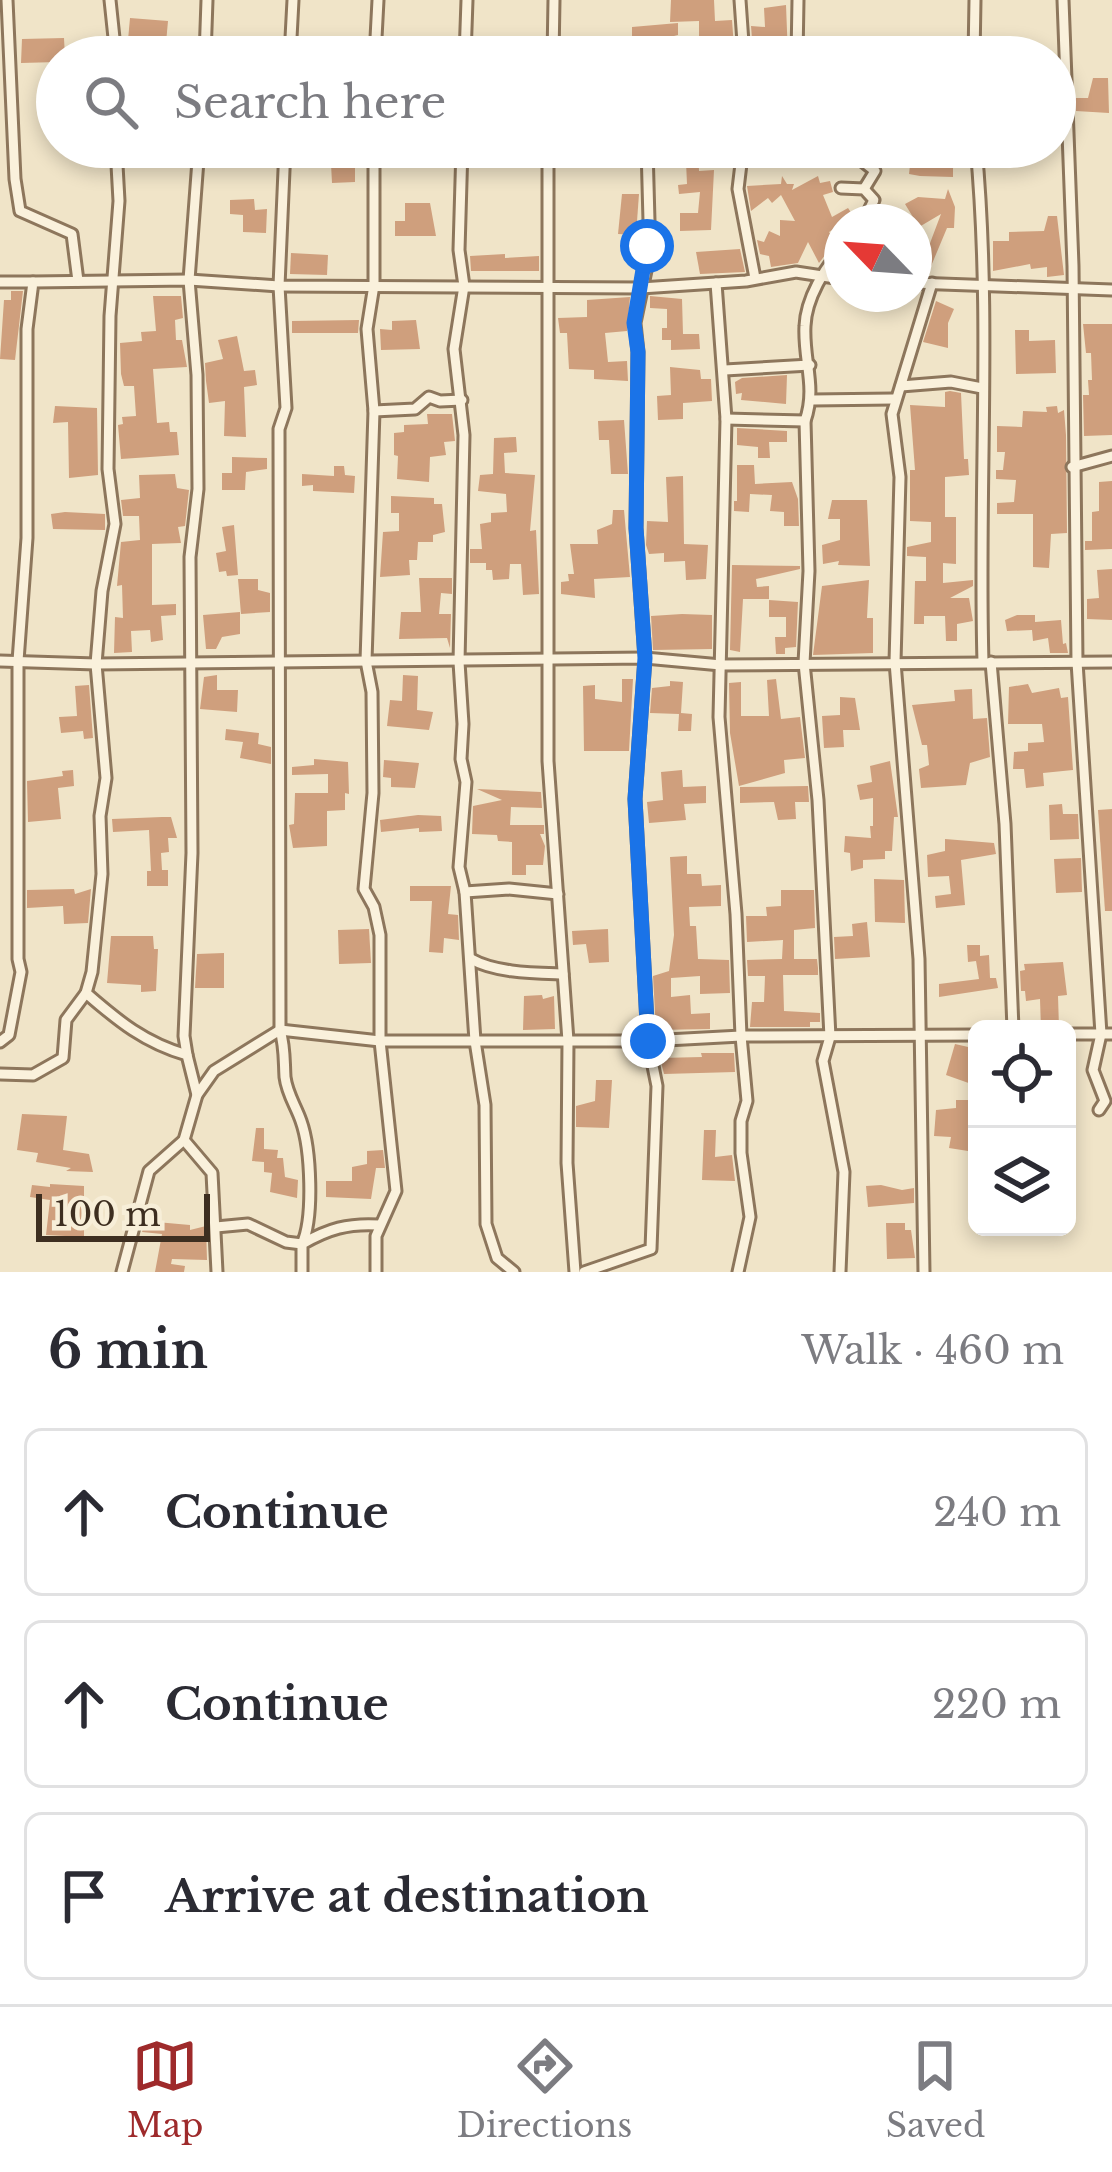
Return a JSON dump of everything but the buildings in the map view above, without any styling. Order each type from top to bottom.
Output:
[{"type":"street","points":[[7,0],[4,18],[20,211],[72,234],[78,280]]},
{"type":"street","points":[[110,0],[114,36]]},
{"type":"street","points":[[206,36],[207,0]]},
{"type":"street","points":[[291,36],[293,0]]},
{"type":"street","points":[[376,36],[378,0]]},
{"type":"street","points":[[466,36],[467,0]]},
{"type":"street","points":[[553,36],[554,0]]},
{"type":"street","points":[[740,0],[743,36]]},
{"type":"street","points":[[797,36],[798,0]]},
{"type":"street","points":[[974,36],[975,0]]},
{"type":"street","points":[[1064,0],[1065,36]]},
{"type":"street","points":[[0,1074],[33,1076],[63,1058],[66,1020],[86,993],[92,973],[106,778],[96,664],[102,591],[115,524],[108,469],[117,168]]},
{"type":"street","points":[[197,168],[189,280],[197,375],[198,488],[190,556],[192,853],[184,990],[187,1055],[197,1095]]},
{"type":"street","points":[[284,168],[279,286],[286,409],[279,429],[280,1030],[287,1054],[285,1076],[302,1122],[310,1183],[302,1272]]},
{"type":"street","points":[[374,168],[374,285],[367,329],[374,411],[366,662],[372,692],[373,793],[364,889],[380,935],[380,1041],[396,1191],[390,1212],[379,1226],[376,1272]]},
{"type":"street","points":[[461,168],[459,250],[464,286],[454,349],[462,400],[458,662],[463,724],[460,759],[466,782],[459,867],[466,892],[475,1041],[485,1105],[486,1225],[497,1258],[514,1272]]},
{"type":"street","points":[[548,168],[548,760],[568,1041],[567,1163],[579,1272],[651,1249],[658,1137],[635,799],[645,658],[636,528],[638,352],[634,323],[650,221],[647,168]]},
{"type":"street","points":[[740,168],[737,190],[755,278]]},
{"type":"street","points":[[864,189],[875,171],[871,168]]},
{"type":"street","points":[[977,168],[984,286],[987,662],[1005,824],[1013,1020]]},
{"type":"street","points":[[1069,168],[1077,662],[1107,1034],[1093,1070],[1105,1100],[1099,1110]]},
{"type":"street","points":[[842,188],[864,189],[874,200],[872,204]]},
{"type":"street","points":[[0,282],[189,280],[279,286],[641,288],[796,272],[823,276],[805,325],[812,400],[805,421],[809,571],[804,664],[818,800],[830,1037],[823,1061],[844,1172],[840,1272]]},
{"type":"street","points":[[0,1042],[9,1035],[22,972],[18,959],[18,661],[27,538],[27,329],[33,282]]},
{"type":"street","points":[[716,283],[726,419],[721,775],[736,914],[747,1101],[741,1121],[741,1153],[750,1216],[738,1272]]},
{"type":"street","points":[[932,283],[1112,290]]},
{"type":"street","points":[[923,312],[893,399],[900,477],[896,662],[921,1038],[923,1272]]},
{"type":"street","points":[[725,370],[810,365]]},
{"type":"street","points":[[901,386],[951,382],[982,388]]},
{"type":"street","points":[[374,411],[415,409],[429,397],[462,400]]},
{"type":"street","points":[[812,400],[893,399]]},
{"type":"street","points":[[726,419],[805,421]]},
{"type":"street","points":[[1072,467],[1112,456]]},
{"type":"street","points":[[0,661],[1112,662]]},
{"type":"street","points":[[466,892],[508,889],[558,894]]},
{"type":"street","points":[[471,959],[485,967],[503,966],[520,973],[563,974]]},
{"type":"street","points":[[86,993],[128,1030],[187,1055]]},
{"type":"street","points":[[122,1272],[149,1171],[184,1140],[197,1095],[214,1071],[280,1030],[380,1041],[968,1035]]},
{"type":"street","points":[[1076,1034],[1107,1034]]},
{"type":"street","points":[[184,1140],[212,1173],[217,1272]]},
{"type":"street","points":[[216,1227],[248,1224],[286,1242],[302,1244],[328,1229],[379,1226]]},
{"type":"route","points":[[647,246],[634,323],[638,352],[636,528],[645,658],[635,799],[648,1041]]}]
